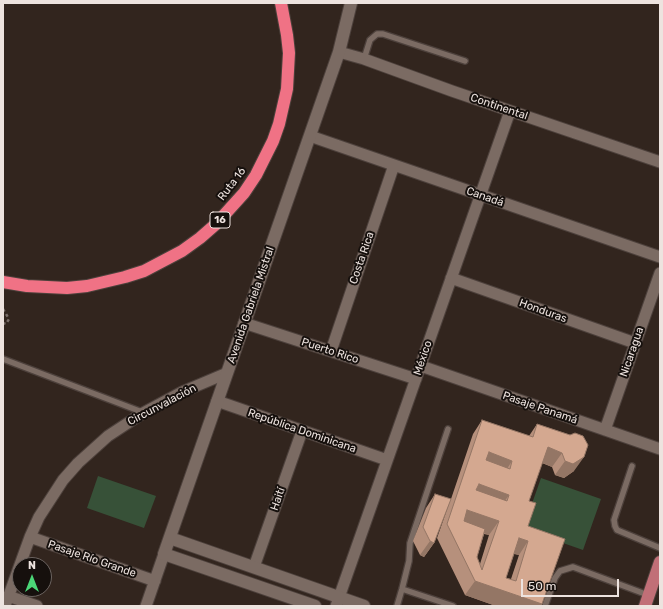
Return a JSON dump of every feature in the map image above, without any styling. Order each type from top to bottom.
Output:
[{"type":"highway","name":"Ruta 16","points":[[3,282],[27,286],[67,288],[87,286],[125,278],[144,271],[176,254],[200,238],[216,224],[240,198],[256,176],[268,152],[279,124],[288,71],[287,35],[281,3]]},
{"type":"main road","points":[[646,600],[660,562]]},
{"type":"street","name":"Avenida Gabriela Mistral","points":[[146,606],[339,52],[351,3]]},
{"type":"street","name":"Continental","points":[[339,52],[364,59],[660,162]]},
{"type":"street","name":"México","points":[[338,602],[510,111]]},
{"type":"street","name":"Canadá","points":[[310,136],[660,257]]},
{"type":"street","name":"Costa Rica","points":[[331,351],[394,165]]},
{"type":"street","name":"Nicaragua","points":[[605,430],[660,274]]},
{"type":"street","name":"Honduras","points":[[452,278],[635,343]]},
{"type":"street","name":"Puerto Rico","points":[[244,323],[416,380]]},
{"type":"street","name":"Pasaje Panamá","points":[[420,366],[660,449]]},
{"type":"street","name":"Circunvalación","points":[[7,601],[30,537],[51,498],[78,463],[108,436],[143,412],[182,392],[227,373]]},
{"type":"street","name":"República Dominicana","points":[[217,401],[388,460]]},
{"type":"street","name":"Haití","points":[[254,567],[302,431]]},
{"type":"street","name":"Pasaje Río Grande","points":[[30,537],[155,581]]},
{"type":"street","points":[[170,538],[254,567],[338,602],[364,606]]},
{"type":"street","points":[[164,554],[315,606]]},
{"type":"street","points":[[7,601],[37,606]]},
{"type":"lane","points":[[364,59],[370,40],[377,34],[383,34],[465,61]]},
{"type":"lane","points":[[3,359],[143,412]]},
{"type":"lane","points":[[397,606],[409,561],[410,543],[448,429]]},
{"type":"lane","points":[[632,466],[614,520],[615,526],[618,530],[660,548]]},
{"type":"lane","points":[[545,606],[555,578],[560,571],[573,567],[646,600]]},
{"type":"lane","points":[[402,589],[453,606]]},
{"type":"path","points":[[3,309],[9,319],[6,324],[3,323]]},
{"type":"green space","points":[[98,476],[156,496],[144,528],[87,508]]},
{"type":"green space","points":[[541,478],[601,499],[583,550],[523,529]]},
{"type":"building","points":[[482,420],[533,437],[537,424],[570,435],[575,433],[583,436],[588,445],[584,457],[573,464],[565,461],[562,453],[548,447],[529,501],[536,503],[528,526],[565,539],[542,604],[475,581],[447,524]],"holes":[[[489,452],[512,461],[510,469],[486,460]],[[479,484],[509,495],[507,501],[476,490]],[[467,510],[499,521],[482,570],[477,557],[485,529],[464,521]],[[519,538],[528,541],[516,581],[506,578]]]},
{"type":"building","points":[[435,494],[451,499],[434,543],[430,541],[423,527]]}]
